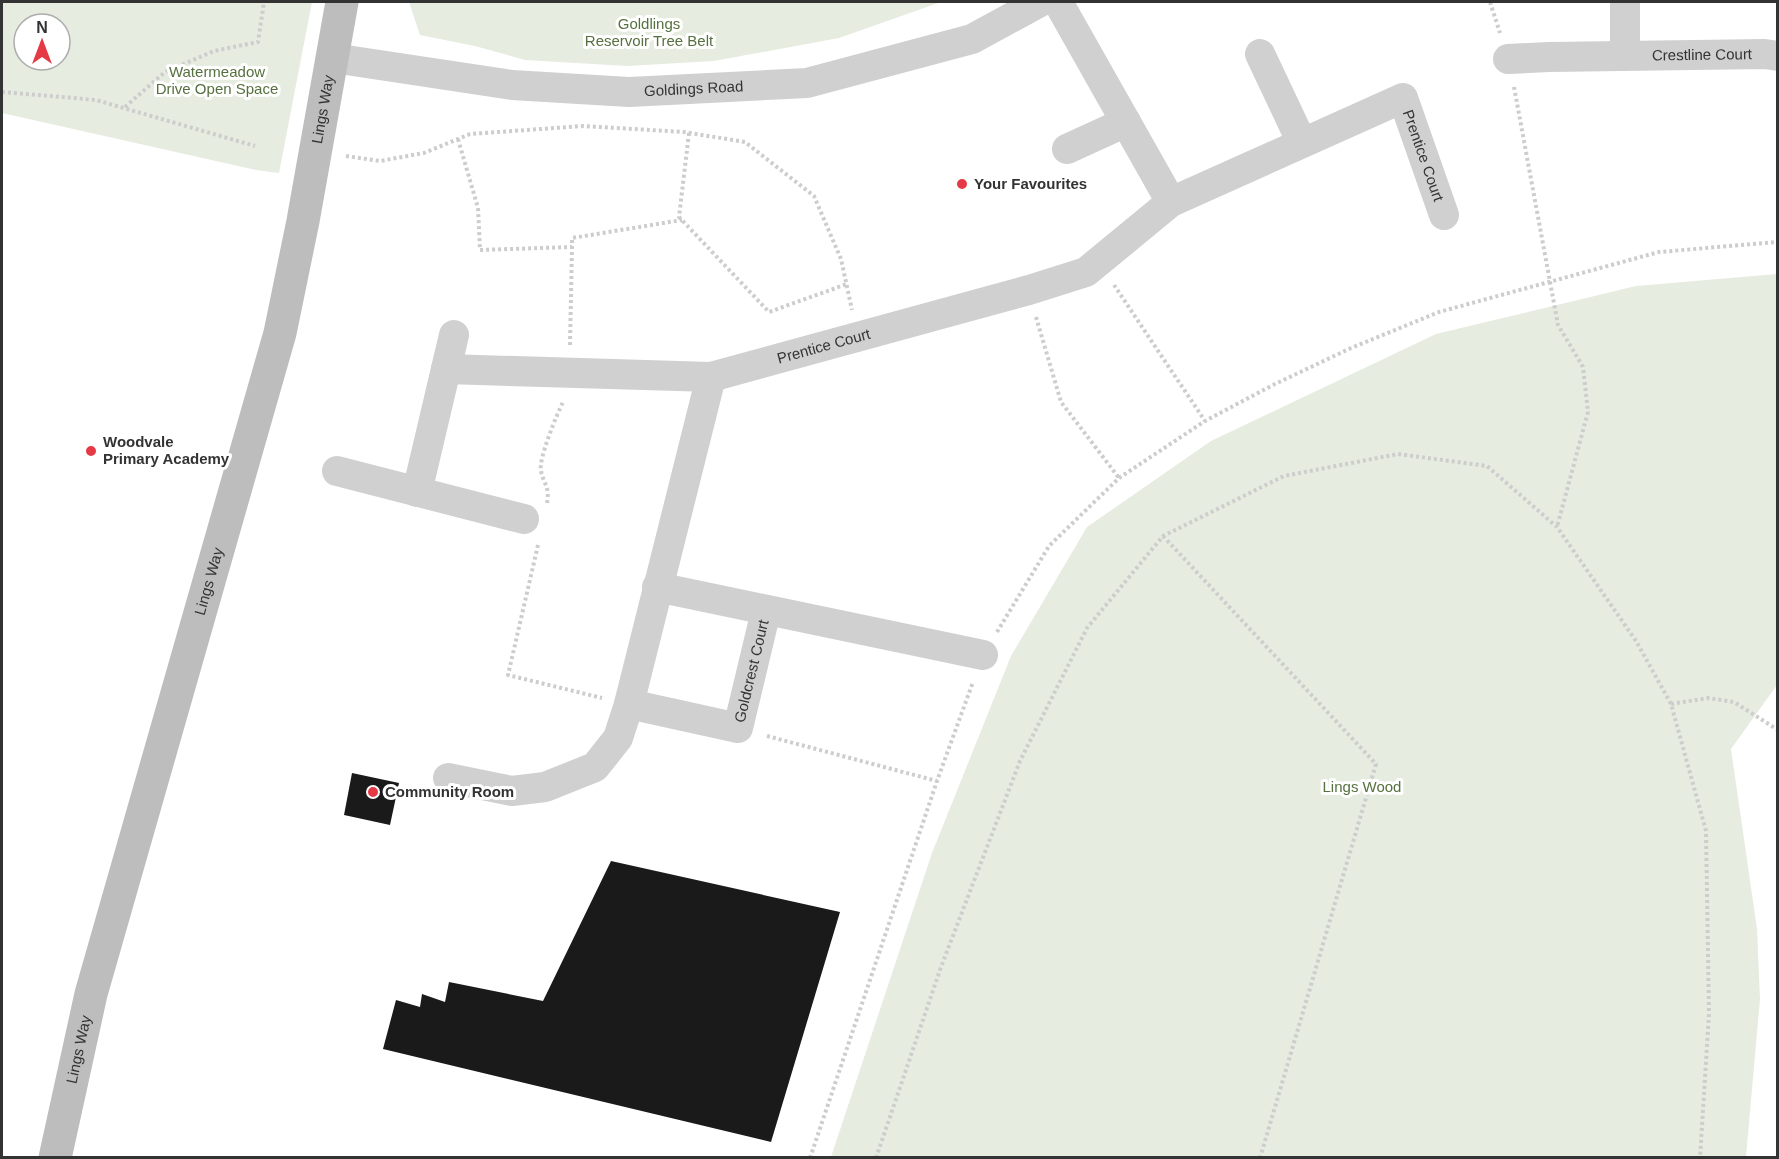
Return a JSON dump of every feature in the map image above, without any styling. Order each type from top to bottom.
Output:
[{"type":"street","name":"Lings Way","points":[[55,1158],[91,994],[280,333],[303,222],[342,2]]},
{"type":"street","name":"Goldings Road","points":[[333,58],[512,85],[629,92],[807,83],[972,39],[1040,2]]},
{"type":"street","points":[[1058,2],[1172,202]]},
{"type":"street","points":[[1625,2],[1625,56]]},
{"type":"street","points":[[1260,54],[1302,143]]},
{"type":"street","name":"Crestline Court","points":[[1508,60],[1549,57],[1765,54],[1778,56]]},
{"type":"street","name":"Prentice Court","points":[[446,369],[711,377],[1029,290],[1086,272],[1172,202],[1403,98],[1444,215]]},
{"type":"street","points":[[1067,149],[1126,122]]},
{"type":"street","points":[[417,492],[454,335]]},
{"type":"street","points":[[448,778],[512,791],[545,787],[595,767],[618,738],[629,704],[711,377]]},
{"type":"street","points":[[337,471],[524,519]]},
{"type":"street","name":"Goldcrest Court","points":[[657,587],[983,655]]},
{"type":"street","name":"Goldcrest Court","points":[[629,704],[738,728],[766,611]]},
{"type":"path","points":[[124,108],[165,72],[214,51],[258,42],[264,2]]},
{"type":"path","points":[[1490,2],[1508,60],[1558,325],[1583,367],[1588,412],[1557,527]]},
{"type":"path","points":[[2,92],[96,99],[255,146]]},
{"type":"path","points":[[337,155],[381,161],[424,153],[470,134],[583,126],[689,133],[745,142],[814,196],[841,259],[858,337]]},
{"type":"path","points":[[689,133],[679,217],[769,312],[847,284]]},
{"type":"path","points":[[458,139],[478,208],[480,250],[572,247],[572,238],[682,220]]},
{"type":"path","points":[[810,1158],[937,781],[983,655],[1049,546],[1119,478],[1205,421],[1351,348],[1439,312],[1659,252],[1778,242]]},
{"type":"path","points":[[1095,264],[1115,286],[1205,421]]},
{"type":"path","points":[[1029,290],[1061,402],[1119,478]]},
{"type":"path","points":[[876,1158],[941,967],[1020,761],[1087,628],[1163,536],[1284,476],[1398,454],[1487,466],[1557,527],[1636,641],[1671,704],[1706,831],[1709,1014],[1700,1158]]},
{"type":"path","points":[[1163,536],[1376,764],[1260,1158]]},
{"type":"path","points":[[1671,704],[1708,698],[1734,702],[1778,730]]},
{"type":"path","points":[[738,728],[937,781]]},
{"type":"green space","name":"Watermeadow Drive Open Space","points":[[2,2],[312,2],[279,173],[256,170],[2,113]]},
{"type":"green space","name":"Goldlings Reservoir Tree Belt","points":[[409,2],[941,2],[839,38],[714,61],[627,66],[525,60],[475,46],[420,35]]},
{"type":"green space","name":"Lings Wood","points":[[1777,274],[1777,685],[1731,749],[1757,929],[1760,999],[1746,1157],[831,1157],[932,853],[1011,656],[1087,527],[1211,441],[1436,334],[1636,286]]},
{"type":"building","name":"Community Room","points":[[352,773],[399,783],[390,825],[344,815]]},
{"type":"building","points":[[611,861],[840,912],[771,1142],[383,1049],[396,1000],[420,1007],[422,994],[445,1002],[449,982],[543,1001]]},
{"type":"place","name":"Your Favourites","points":[[962,184]]},
{"type":"place","name":"Woodvale Primary Academy","points":[[91,451]]},
{"type":"place","name":"Community Room","points":[[373,792]]}]
